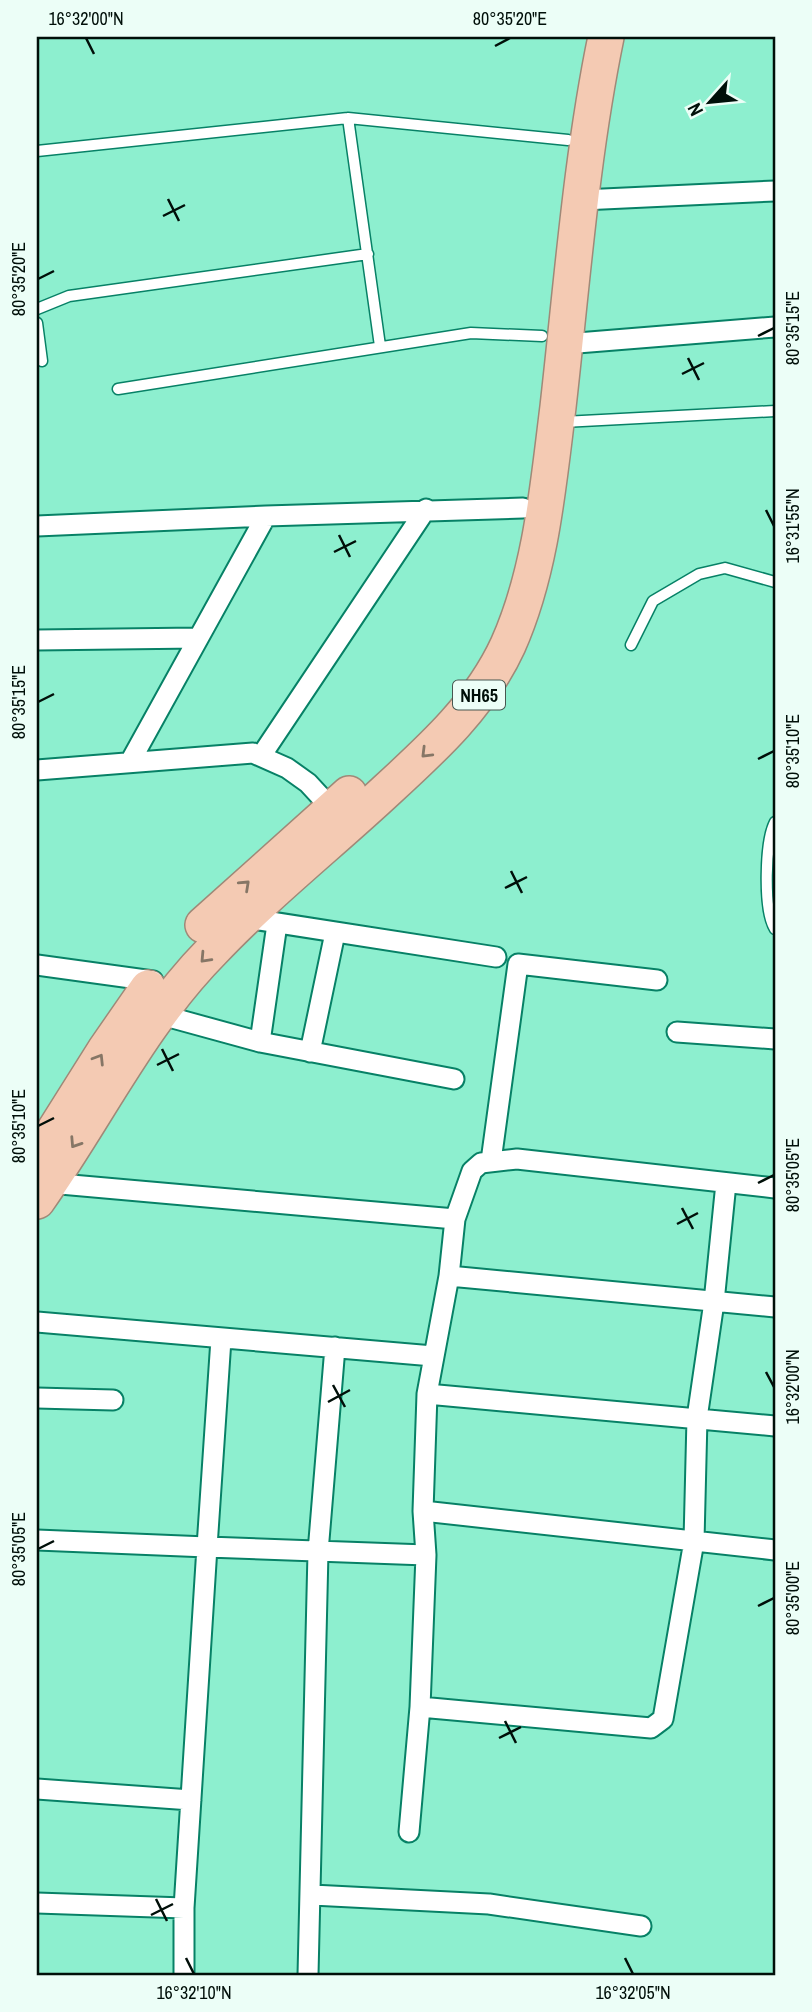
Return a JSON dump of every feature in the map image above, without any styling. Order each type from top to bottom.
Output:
[{"type":"highway","name":"NH65","points":[[155,997],[184,981],[261,921],[427,753],[469,708],[490,679],[522,611],[534,568],[556,422],[554,340],[568,140],[582,37]]},
{"type":"highway","name":"NH65","points":[[41,1181],[104,1050],[155,997],[196,932],[443,706],[469,672],[503,605],[516,561],[523,508],[582,200],[606,37]]},
{"type":"street","points":[[582,200],[775,191]]},
{"type":"street","points":[[554,340],[775,327]]},
{"type":"street","points":[[37,526],[426,509],[523,508]]},
{"type":"street","points":[[261,756],[426,509]]},
{"type":"street","points":[[130,762],[266,516]]},
{"type":"street","points":[[37,640],[197,638]]},
{"type":"street","points":[[37,770],[253,753],[279,762],[309,783],[332,809]]},
{"type":"street","points":[[260,1042],[261,921],[496,957]]},
{"type":"street","points":[[310,1052],[335,933]]},
{"type":"street","points":[[491,1161],[518,964],[657,980]]},
{"type":"street","points":[[37,965],[155,997],[260,1042],[454,1079]]},
{"type":"street","points":[[677,1032],[775,1039]]},
{"type":"street","points":[[409,1832],[420,1707],[426,1555],[423,1511],[428,1394],[449,1276],[455,1219],[472,1171],[481,1163],[517,1159],[775,1188]]},
{"type":"street","points":[[41,1181],[455,1219]]},
{"type":"street","points":[[420,1707],[651,1728],[663,1720],[694,1541],[697,1418],[714,1302],[726,1183]]},
{"type":"street","points":[[449,1276],[775,1307]]},
{"type":"street","points":[[37,1322],[433,1356]]},
{"type":"street","points":[[184,1975],[184,1908],[221,1339]]},
{"type":"street","points":[[308,1975],[312,1895],[318,1552],[335,1347]]},
{"type":"street","points":[[428,1394],[775,1426]]},
{"type":"street","points":[[37,1398],[113,1401]]},
{"type":"street","points":[[423,1511],[775,1550]]},
{"type":"street","points":[[37,1540],[426,1555]]},
{"type":"street","points":[[37,1789],[191,1800]]},
{"type":"street","points":[[312,1895],[489,1905],[641,1926]]},
{"type":"street","points":[[37,1903],[184,1908]]},
{"type":"lane","points":[[37,151],[348,117],[568,140]]},
{"type":"lane","points":[[348,117],[380,346]]},
{"type":"lane","points":[[37,309],[69,296],[368,254]]},
{"type":"lane","points":[[37,323],[42,361]]},
{"type":"lane","points":[[118,389],[484,331],[554,340]]},
{"type":"lane","points":[[556,422],[775,411]]},
{"type":"lane","points":[[631,645],[653,601],[699,574],[725,568],[775,582]]},
{"type":"lane","points":[[775,822],[767,849],[771,917],[775,929]]}]
